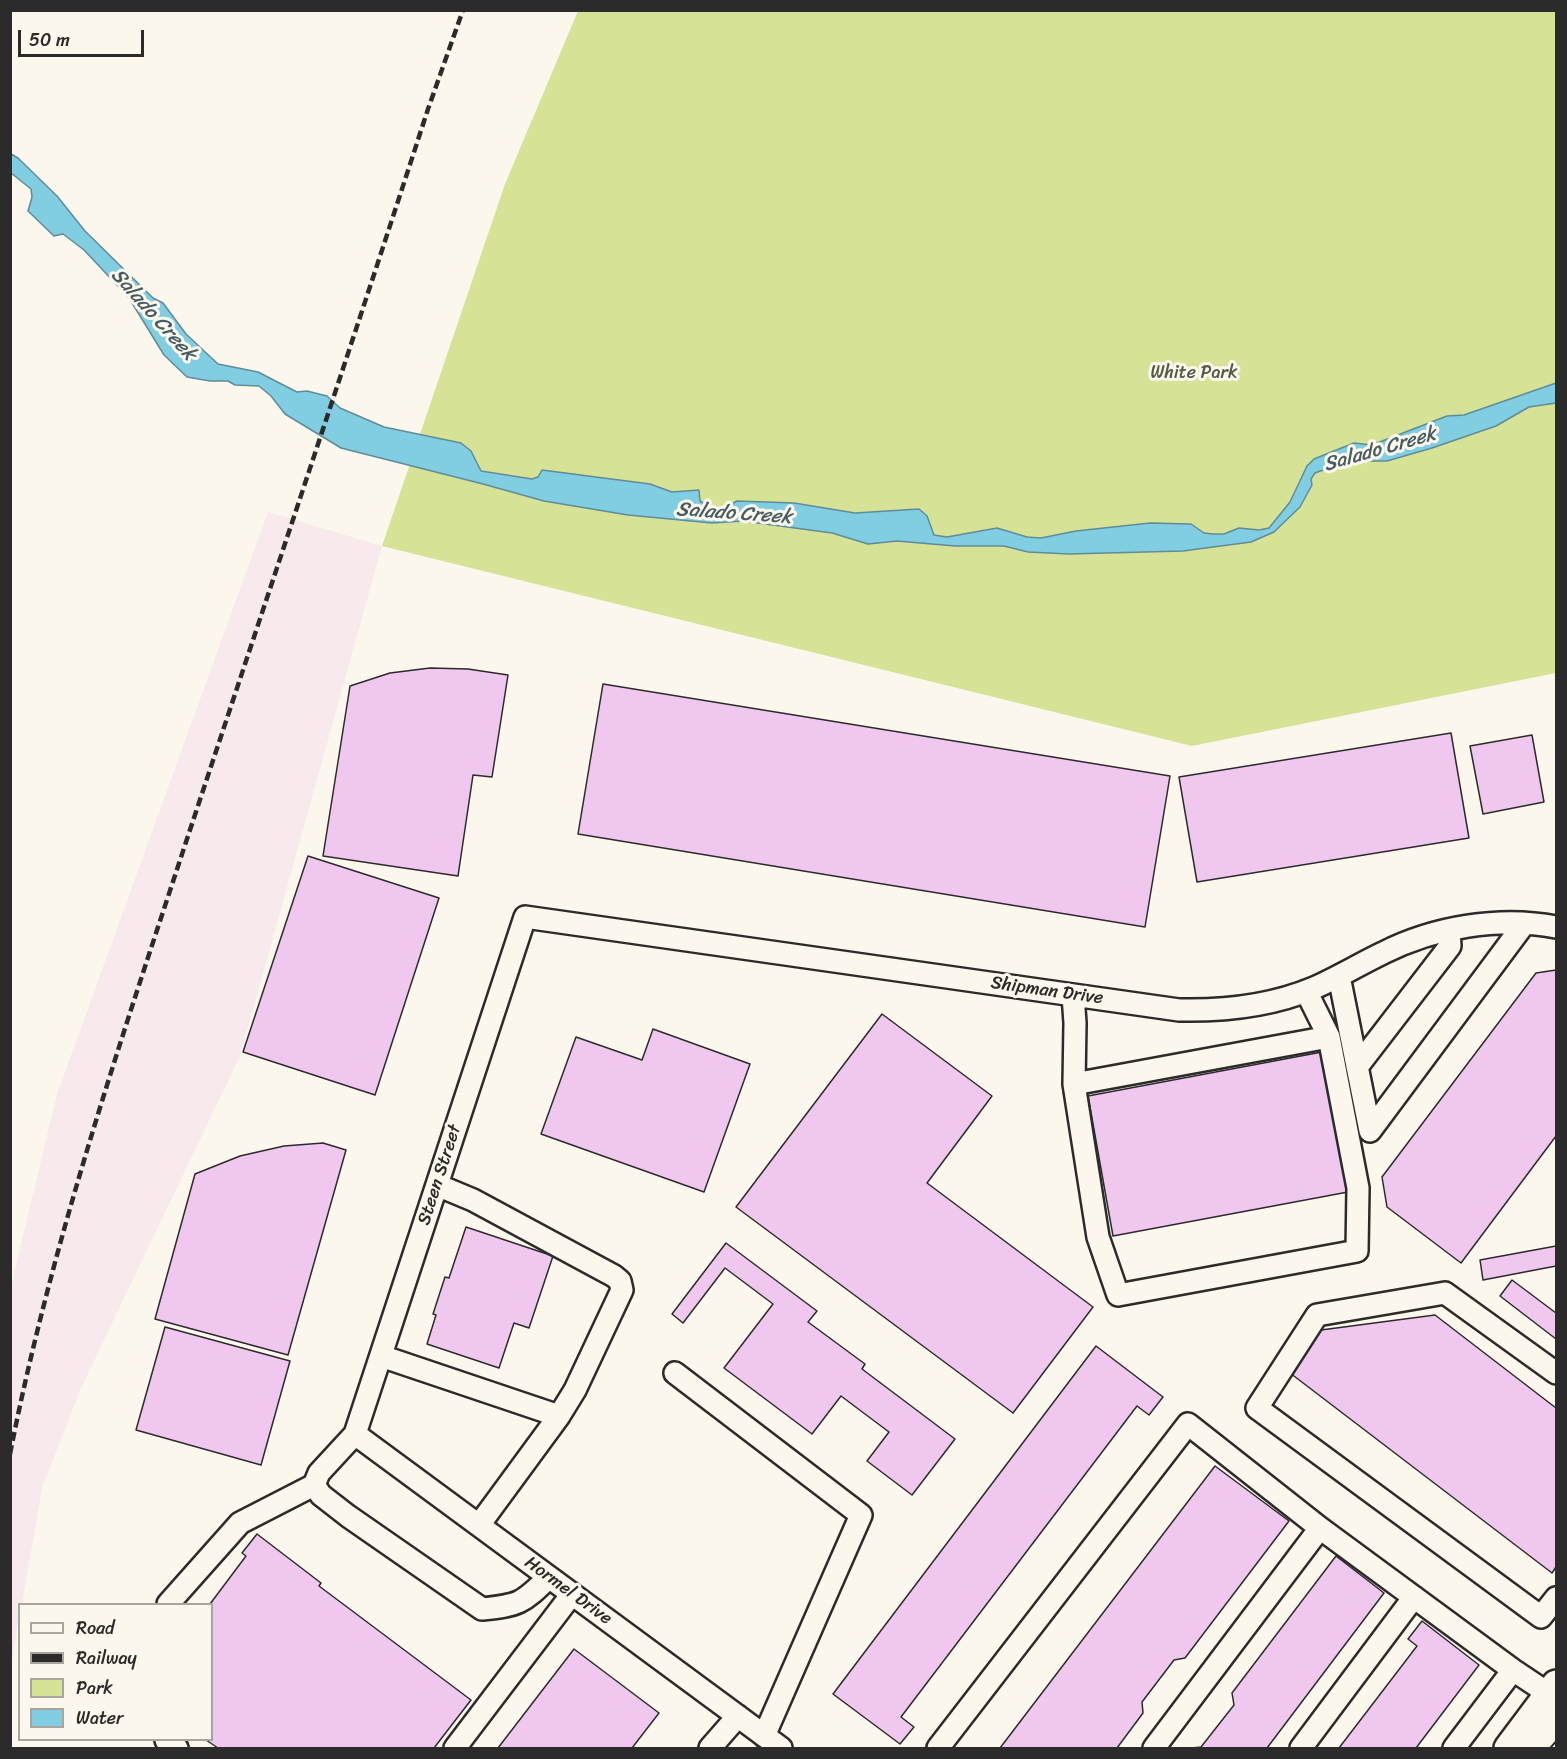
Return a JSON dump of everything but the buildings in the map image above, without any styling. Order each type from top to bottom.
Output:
[{"type":"highway","points":[[1529,1749],[1554,1699]]},
{"type":"main road","points":[[1508,1749],[1554,1699]]},
{"type":"street","name":"Shipman Drive","points":[[525,917],[1179,1010],[1209,1011],[1282,999],[1306,991],[1411,940],[1449,930],[1471,926],[1524,924],[1557,927]]},
{"type":"street","name":"Steen Street","points":[[355,1434],[525,917]]},
{"type":"street","points":[[1339,976],[1370,1131],[1524,924]]},
{"type":"street","points":[[1357,1067],[1450,946],[1449,930]]},
{"type":"street","points":[[1073,994],[1074,1083],[1098,1237],[1118,1295],[1357,1251],[1358,1188],[1329,1037],[1306,991]]},
{"type":"street","points":[[1074,1083],[1329,1037]]},
{"type":"street","points":[[437,1185],[474,1200],[614,1276],[620,1281],[622,1290],[559,1416],[479,1525]]},
{"type":"street","points":[[1557,1374],[1445,1293],[1317,1315],[1257,1408],[1541,1617],[1557,1598]]},
{"type":"street","points":[[381,1356],[559,1416]]},
{"type":"street","points":[[675,1374],[861,1515],[773,1742]]},
{"type":"street","points":[[938,1749],[1188,1424],[1320,1528],[1554,1699]]},
{"type":"street","points":[[170,1603],[240,1523],[314,1485],[319,1473],[355,1434]]},
{"type":"street","name":"Hormel Drive","points":[[355,1434],[773,1742]]},
{"type":"street","points":[[314,1485],[321,1495],[348,1516],[482,1609],[507,1606],[526,1600],[549,1577]]},
{"type":"street","points":[[1154,1749],[1320,1528]]},
{"type":"street","points":[[454,1749],[572,1594]]},
{"type":"street","points":[[1301,1749],[1414,1597]]},
{"type":"street","points":[[1454,1749],[1513,1670]]},
{"type":"street","points":[[710,1749],[738,1716]]},
{"type":"shaded area","points":[[268,512],[382,546],[240,1056],[81,1388],[42,1488],[22,1603],[18,1603],[18,1622],[11,1667],[11,1286],[57,1094]]},
{"type":"green space","name":"White Park","points":[[578,11],[1556,11],[1556,673],[1192,746],[382,546],[505,184]]},
{"type":"water","name":"Salado Creek","points":[[11,154],[57,196],[85,231],[153,298],[163,303],[186,334],[218,364],[258,372],[297,392],[307,391],[327,396],[340,408],[384,427],[461,443],[471,451],[481,471],[532,479],[538,477],[542,470],[650,484],[672,492],[699,490],[700,501],[714,510],[737,501],[794,503],[855,513],[919,509],[927,516],[934,535],[947,537],[997,528],[1027,537],[1041,538],[1076,531],[1150,523],[1191,524],[1204,533],[1213,534],[1224,534],[1239,528],[1259,530],[1269,528],[1290,502],[1307,466],[1314,459],[1354,443],[1372,445],[1447,416],[1464,415],[1556,383],[1556,403],[1529,407],[1496,426],[1387,461],[1366,461],[1320,471],[1315,473],[1311,479],[1312,485],[1300,507],[1274,532],[1251,542],[1183,551],[1069,554],[1028,552],[1004,546],[955,546],[897,541],[868,544],[832,533],[743,521],[712,523],[628,515],[544,501],[341,448],[285,414],[271,396],[259,386],[235,385],[228,381],[187,377],[164,355],[129,298],[84,250],[63,234],[54,236],[28,211],[32,197],[31,189],[11,173]]},
{"type":"railway","points":[[10,1454],[66,1222],[112,1069],[428,109],[463,10]]}]
